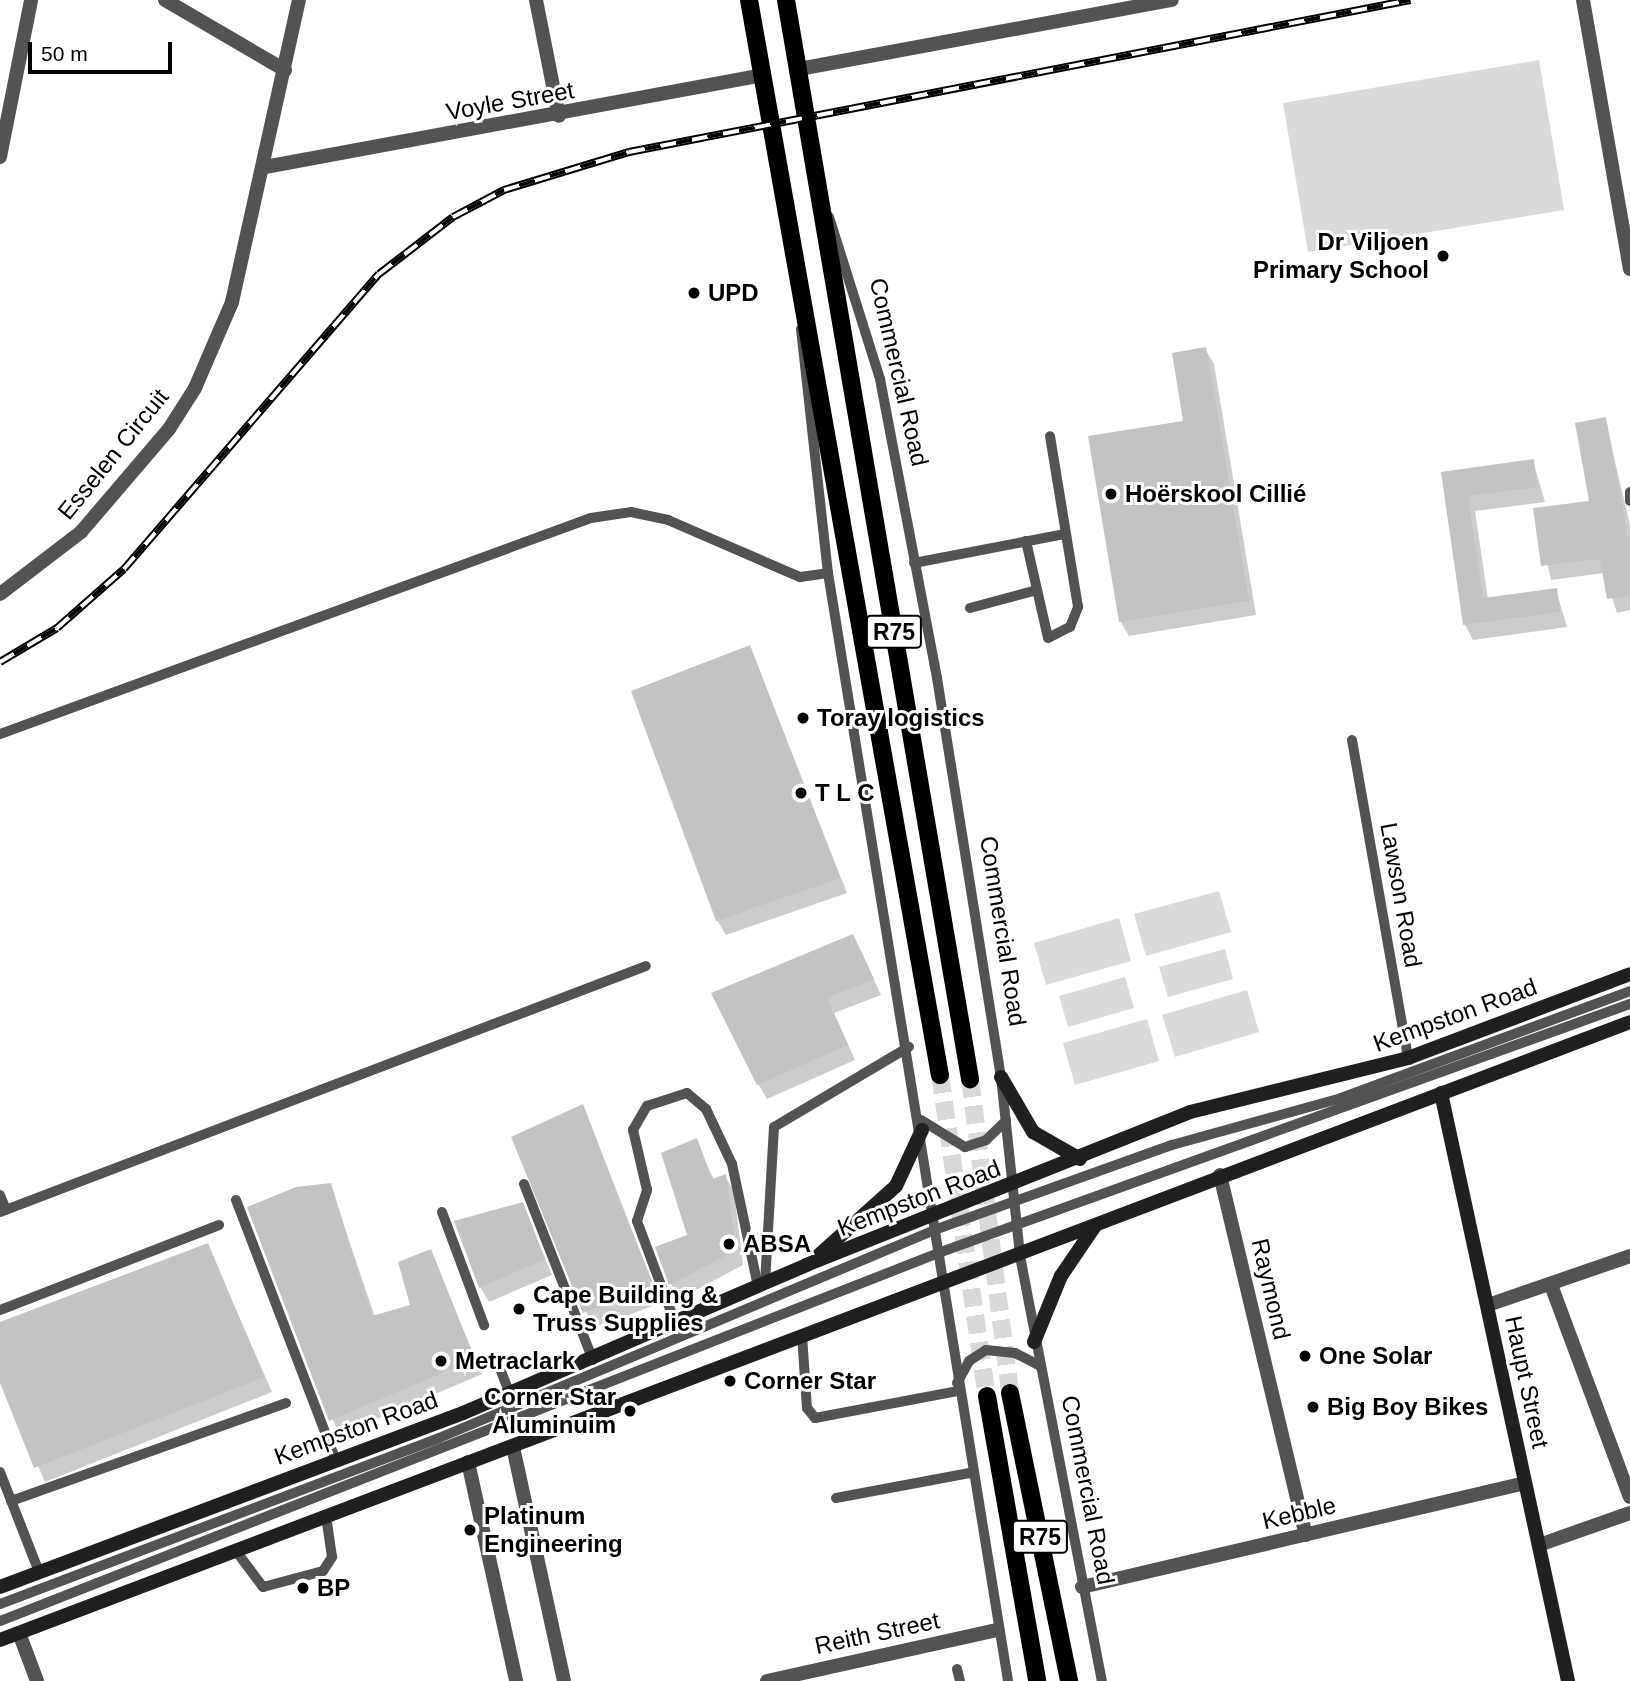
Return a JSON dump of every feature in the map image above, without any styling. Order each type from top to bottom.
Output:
[{"type":"main road","name":"R75","points":[[749,0],[940,1075]]},
{"type":"main road","name":"Commercial Road","points":[[786,0],[970,1079]]},
{"type":"main road","name":"Kempston Road","points":[[0,1587],[510,1394],[676,1325],[806,1265],[936,1223],[1190,1112],[1408,1058],[1630,974]]},
{"type":"main road","points":[[0,1640],[802,1335],[1020,1256],[1220,1175],[1630,1022]]},
{"type":"main road","points":[[1001,1077],[1033,1132],[1080,1158]]},
{"type":"main road","name":"Haupt Street","points":[[1441,1093],[1568,1681]]},
{"type":"main road","points":[[806,1265],[875,1210],[906,1170],[921,1124]]},
{"type":"main road","points":[[1034,1342],[1061,1276],[1096,1225]]},
{"type":"main road","name":"R75","points":[[1010,1393],[1069,1681]]},
{"type":"main road","name":"R75","points":[[987,1396],[1037,1681]]},
{"type":"street","points":[[0,157],[31,0]]},
{"type":"street","points":[[164,0],[285,70]]},
{"type":"street","name":"Esselen Circuit","points":[[0,594],[81,532],[169,429],[195,388],[232,302],[265,167],[299,0]]},
{"type":"street","points":[[536,0],[559,116]]},
{"type":"street","points":[[799,69],[1172,0]]},
{"type":"street","points":[[1583,0],[1626,224],[1630,269]]},
{"type":"street","name":"Voyle Street","points":[[265,167],[559,116],[763,75]]},
{"type":"street","name":"Raymond","points":[[1220,1175],[1306,1535]]},
{"type":"street","points":[[1488,1305],[1630,1256]]},
{"type":"street","points":[[1551,1285],[1630,1497]]},
{"type":"street","points":[[513,1447],[564,1681]]},
{"type":"street","points":[[468,1462],[516,1681]]},
{"type":"street","name":"Kebble","points":[[1083,1587],[1525,1483]]},
{"type":"street","points":[[1539,1545],[1630,1513]]},
{"type":"street","name":"Reith Street","points":[[767,1681],[997,1630]]},
{"type":"street","points":[[19,1633],[37,1681]]},
{"type":"lane","name":"Commercial Road","points":[[819,191],[864,312],[914,563],[1001,1077],[1016,1226],[1034,1342],[1102,1681]]},
{"type":"lane","points":[[801,302],[800,366],[828,573],[909,1047],[946,1282],[957,1387],[970,1473],[1008,1681]]},
{"type":"lane","points":[[1026,541],[1048,638],[1064,632],[1078,607],[1050,436]]},
{"type":"lane","points":[[1630,492],[1630,501]]},
{"type":"lane","points":[[0,734],[591,518],[631,512],[668,520],[800,577],[828,573]]},
{"type":"lane","points":[[914,563],[1065,534]]},
{"type":"lane","points":[[970,608],[1037,590]]},
{"type":"lane","name":"Lawson Road","points":[[1352,740],[1408,1058]]},
{"type":"lane","points":[[0,1195],[3,1211],[646,966]]},
{"type":"lane","points":[[0,1604],[439,1438],[936,1223],[1014,1205],[1172,1145],[1341,1098],[1630,991]]},
{"type":"lane","points":[[0,1620],[941,1252],[1630,1004]]},
{"type":"lane","points":[[762,1285],[774,1127],[909,1047]]},
{"type":"lane","points":[[676,1325],[637,1221],[647,1190],[633,1130],[647,1106],[687,1093],[706,1109],[732,1164],[762,1285]]},
{"type":"lane","points":[[921,1124],[965,1147],[986,1140],[1006,1121]]},
{"type":"lane","points":[[524,1184],[593,1360]]},
{"type":"lane","points":[[236,1200],[335,1458]]},
{"type":"lane","points":[[442,1212],[484,1325]]},
{"type":"lane","points":[[0,1310],[219,1225]]},
{"type":"lane","points":[[802,1335],[807,1408],[816,1418],[957,1387]]},
{"type":"lane","points":[[957,1387],[969,1362],[986,1350],[1015,1353],[1039,1365]]},
{"type":"lane","points":[[496,1358],[510,1394]]},
{"type":"lane","points":[[11,1501],[286,1403]]},
{"type":"lane","points":[[0,1472],[38,1572]]},
{"type":"lane","points":[[836,1498],[970,1473]]},
{"type":"lane","points":[[236,1550],[264,1587],[323,1571],[332,1557],[326,1516]]},
{"type":"lane","points":[[957,1669],[960,1681]]},
{"type":"shaded area","points":[[1539,60],[1564,210],[1308,252],[1283,103]]},
{"type":"shaded area","points":[[1219,891],[1231,932],[1146,956],[1134,914]]},
{"type":"shaded area","points":[[1119,918],[1131,961],[1046,985],[1034,943]]},
{"type":"shaded area","points":[[1225,949],[1233,979],[1168,997],[1159,967]]},
{"type":"shaded area","points":[[1125,977],[1134,1008],[1068,1027],[1059,996]]},
{"type":"shaded area","points":[[1247,990],[1259,1032],[1175,1057],[1162,1015]]},
{"type":"shaded area","points":[[1147,1019],[1159,1061],[1075,1085],[1063,1043]]},
{"type":"building","points":[[1206,347],[1249,601],[1119,622],[1088,436],[1183,421],[1172,353]]},
{"type":"building","points":[[1606,417],[1630,548],[1630,595],[1607,599],[1600,559],[1541,566],[1533,508],[1589,501],[1575,423]]},
{"type":"building","points":[[1534,459],[1537,487],[1468,496],[1483,598],[1557,588],[1560,612],[1463,625],[1441,472]]},
{"type":"building","points":[[750,645],[840,878],[716,921],[631,691]]},
{"type":"building","points":[[853,934],[874,979],[827,998],[848,1045],[757,1085],[711,993]]},
{"type":"building","points":[[583,1104],[654,1288],[583,1313],[511,1137]]},
{"type":"building","points":[[697,1138],[712,1179],[726,1174],[736,1250],[669,1285],[655,1247],[687,1235],[661,1153]]},
{"type":"building","points":[[331,1183],[372,1316],[410,1305],[398,1262],[431,1249],[475,1359],[329,1421],[247,1207],[296,1187]]},
{"type":"building","points":[[523,1202],[545,1259],[479,1288],[454,1221]]},
{"type":"building","points":[[208,1243],[264,1377],[34,1468],[0,1383],[0,1322]]},
{"type":"tunnel","points":[[940,1075],[987,1396]]},
{"type":"tunnel","points":[[970,1079],[1010,1393]]},
{"type":"railway","points":[[0,662],[57,628],[124,569],[379,274],[453,217],[504,190],[629,152],[1410,0]]},
{"type":"place","name":"Dr Viljoen Primary School","points":[[1443,256]]},
{"type":"place","name":"UPD","points":[[694,293]]},
{"type":"place","name":"Hoërskool Cillié","points":[[1111,494]]},
{"type":"place","name":"Toray logistics","points":[[803,718]]},
{"type":"place","name":"T L C","points":[[801,793]]},
{"type":"place","name":"ABSA","points":[[729,1244]]},
{"type":"place","name":"Cape Building & Truss Supplies","points":[[519,1309]]},
{"type":"place","name":"One Solar","points":[[1305,1356]]},
{"type":"place","name":"Metraclark","points":[[441,1361]]},
{"type":"place","name":"Corner Star","points":[[730,1381]]},
{"type":"place","name":"Big Boy Bikes","points":[[1313,1407]]},
{"type":"place","name":"Corner Star Aluminuim","points":[[630,1411]]},
{"type":"place","name":"Platinum Engineering","points":[[470,1530]]},
{"type":"place","name":"BP","points":[[303,1588]]}]
